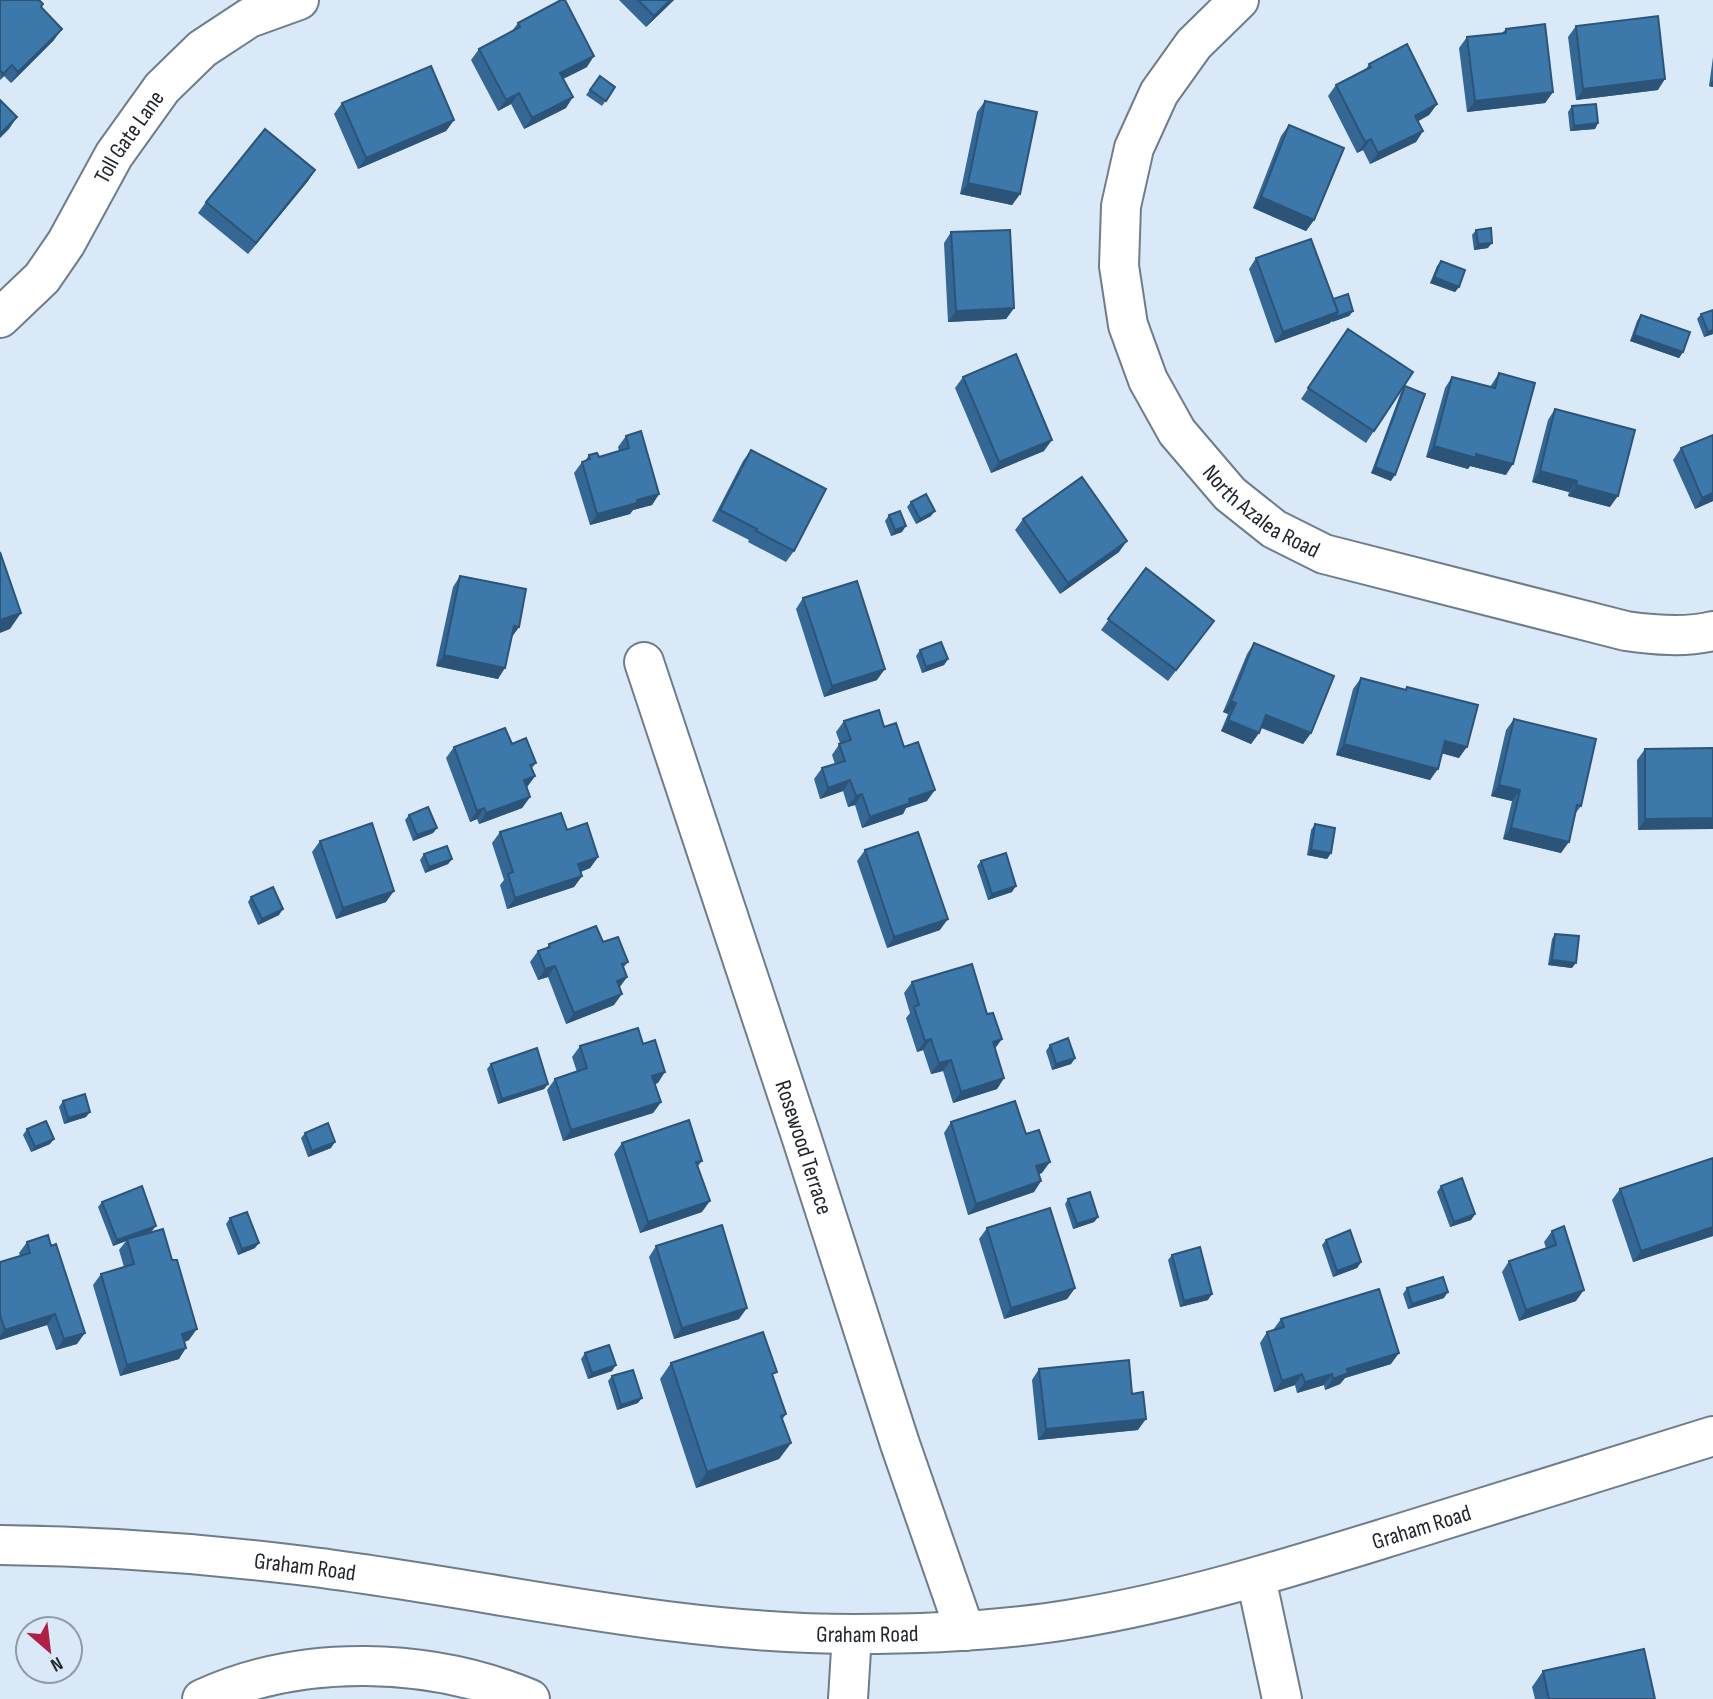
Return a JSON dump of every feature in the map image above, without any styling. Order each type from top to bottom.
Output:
[{"type":"main road","name":"Toll Gate Lane","points":[[0,318],[42,278],[66,243],[114,155],[162,88],[202,49],[249,19],[299,0]]},
{"type":"main road","name":"North Azalea Road","points":[[1239,0],[1194,44],[1159,93],[1134,148],[1121,206],[1119,265],[1128,325],[1147,380],[1177,432],[1230,494],[1274,529],[1324,554],[1626,631],[1697,635],[1713,631]]},
{"type":"main road","name":"Rosewood Terrace","points":[[644,662],[900,1444],[965,1631]]},
{"type":"main road","name":"Graham Road","points":[[0,1545],[75,1546],[297,1565],[666,1621],[749,1630],[852,1634],[965,1631],[1069,1620],[1148,1605],[1256,1578],[1713,1436]]},
{"type":"main road","points":[[1256,1578],[1282,1699]]},
{"type":"main road","points":[[848,1699],[852,1634]]},
{"type":"main road","points":[[202,1699],[256,1680],[321,1668],[387,1667],[444,1674],[530,1699]]},
{"type":"building","points":[[0,0],[39,0],[43,4],[41,7],[62,29],[18,72],[12,65],[3,74],[0,70]]},
{"type":"building","points":[[565,0],[594,56],[560,73],[573,97],[532,118],[519,93],[506,100],[479,49],[520,27],[518,23]]},
{"type":"building","points":[[638,0],[670,0],[654,16]]},
{"type":"building","points":[[1658,16],[1665,79],[1583,89],[1576,26]]},
{"type":"building","points":[[1545,24],[1553,92],[1475,101],[1467,37],[1506,33],[1506,29]]},
{"type":"building","points":[[1407,44],[1437,104],[1415,116],[1423,131],[1378,153],[1371,139],[1365,142],[1336,85]]},
{"type":"building","points":[[431,66],[454,120],[366,158],[342,103]]},
{"type":"building","points":[[600,76],[615,87],[606,101],[590,90]]},
{"type":"building","points":[[0,100],[17,117],[0,134]]},
{"type":"building","points":[[985,101],[1037,112],[1020,194],[968,183]]},
{"type":"building","points":[[1596,104],[1598,123],[1574,126],[1572,106]]},
{"type":"building","points":[[1289,125],[1344,148],[1314,220],[1261,197]]},
{"type":"building","points":[[265,129],[315,170],[256,243],[206,202]]},
{"type":"building","points":[[1491,228],[1492,243],[1478,244],[1476,230]]},
{"type":"building","points":[[1010,230],[1014,308],[956,311],[951,232]]},
{"type":"building","points":[[1311,239],[1338,312],[1283,332],[1256,258]]},
{"type":"building","points":[[1441,261],[1465,270],[1459,287],[1434,277]]},
{"type":"building","points":[[1348,294],[1353,311],[1335,317],[1338,312],[1333,299]]},
{"type":"building","points":[[1713,310],[1713,330],[1708,332],[1701,314]]},
{"type":"building","points":[[1641,315],[1690,332],[1683,352],[1634,335]]},
{"type":"building","points":[[1348,329],[1413,372],[1374,431],[1308,388]]},
{"type":"building","points":[[1016,354],[1052,440],[999,462],[963,377]]},
{"type":"building","points":[[1499,373],[1535,383],[1513,464],[1476,454],[1476,458],[1434,446],[1452,377],[1495,388]]},
{"type":"building","points":[[1405,386],[1425,394],[1395,475],[1375,467]]},
{"type":"building","points":[[1555,409],[1635,430],[1618,496],[1576,485],[1577,481],[1540,471]]},
{"type":"building","points":[[641,431],[659,494],[597,514],[582,462],[590,459],[589,455],[597,453],[599,457],[629,448],[626,436]]},
{"type":"building","points":[[1713,435],[1713,493],[1702,498],[1681,448]]},
{"type":"building","points":[[751,450],[826,489],[794,551],[720,510]]},
{"type":"building","points":[[1082,477],[1127,541],[1068,583],[1023,519]]},
{"type":"building","points":[[926,494],[935,511],[920,519],[911,502]]},
{"type":"building","points":[[900,511],[906,526],[895,530],[889,515]]},
{"type":"building","points":[[0,552],[21,613],[0,620]]},
{"type":"building","points":[[1146,568],[1214,621],[1176,670],[1108,619]]},
{"type":"building","points":[[460,576],[526,589],[519,627],[514,626],[505,668],[444,655]]},
{"type":"building","points":[[857,581],[885,669],[832,686],[803,598]]},
{"type":"building","points":[[941,642],[948,659],[926,667],[920,650]]},
{"type":"building","points":[[1254,643],[1334,676],[1311,733],[1266,715],[1259,733],[1228,720],[1236,703],[1231,701]]},
{"type":"building","points":[[1361,678],[1478,705],[1467,747],[1445,741],[1438,769],[1344,744]]},
{"type":"building","points":[[879,710],[884,727],[896,723],[904,747],[918,742],[935,790],[909,799],[910,803],[870,817],[862,794],[856,796],[850,780],[828,788],[822,768],[845,761],[839,744],[851,740],[844,721]]},
{"type":"building","points":[[1514,719],[1596,739],[1581,806],[1577,805],[1569,842],[1511,828],[1520,790],[1499,785]]},
{"type":"building","points":[[505,728],[512,744],[526,738],[536,763],[530,765],[535,776],[524,780],[530,797],[486,813],[484,808],[477,811],[454,747]]},
{"type":"building","points":[[1713,748],[1713,818],[1645,819],[1645,749]]},
{"type":"building","points":[[428,807],[437,828],[417,835],[409,815]]},
{"type":"building","points":[[561,813],[567,830],[587,823],[598,857],[578,864],[582,876],[515,898],[508,874],[513,872],[500,832]]},
{"type":"building","points":[[372,823],[394,891],[343,908],[320,841]]},
{"type":"building","points":[[1315,824],[1335,828],[1331,853],[1311,850]]},
{"type":"building","points":[[918,832],[948,919],[894,937],[865,850]]},
{"type":"building","points":[[447,846],[452,859],[429,867],[424,854]]},
{"type":"building","points":[[1006,853],[1016,886],[992,894],[981,861]]},
{"type":"building","points":[[273,887],[283,909],[262,919],[251,897]]},
{"type":"building","points":[[596,926],[603,942],[618,937],[628,962],[622,964],[627,977],[617,981],[622,994],[574,1013],[555,966],[545,969],[538,951]]},
{"type":"building","points":[[1555,934],[1579,936],[1576,963],[1552,960]]},
{"type":"building","points":[[972,964],[987,1014],[993,1013],[1002,1039],[993,1042],[1004,1078],[961,1092],[951,1060],[939,1063],[931,1039],[925,1041],[914,1007],[919,1005],[912,982]]},
{"type":"building","points":[[638,1028],[643,1044],[655,1040],[665,1072],[652,1076],[661,1102],[571,1130],[555,1079],[587,1068],[580,1046]]},
{"type":"building","points":[[1068,1038],[1075,1058],[1056,1064],[1050,1045]]},
{"type":"building","points":[[537,1048],[548,1084],[502,1099],[491,1064]]},
{"type":"building","points":[[85,1094],[90,1112],[68,1118],[63,1101]]},
{"type":"building","points":[[1015,1101],[1026,1134],[1039,1130],[1050,1162],[1036,1166],[1041,1181],[976,1204],[951,1122]]},
{"type":"building","points":[[689,1120],[702,1161],[696,1162],[710,1201],[648,1222],[622,1143]]},
{"type":"building","points":[[46,1121],[54,1139],[35,1147],[27,1129]]},
{"type":"building","points":[[328,1123],[335,1142],[312,1151],[305,1133]]},
{"type":"building","points":[[1713,1158],[1713,1227],[1641,1251],[1620,1189]]},
{"type":"building","points":[[1462,1178],[1475,1214],[1454,1222],[1441,1186]]},
{"type":"building","points":[[142,1186],[156,1226],[117,1240],[102,1202]]},
{"type":"building","points":[[1090,1192],[1098,1217],[1077,1224],[1068,1199]]},
{"type":"building","points":[[1050,1208],[1075,1288],[1011,1308],[987,1228]]},
{"type":"building","points":[[247,1212],[259,1243],[242,1249],[230,1218]]},
{"type":"building","points":[[722,1225],[747,1308],[682,1328],[656,1246]]},
{"type":"building","points":[[1564,1226],[1584,1290],[1526,1310],[1509,1261],[1556,1245],[1552,1231]]},
{"type":"building","points":[[163,1229],[172,1260],[177,1260],[197,1329],[182,1334],[186,1348],[127,1365],[101,1274],[134,1264],[127,1239]]},
{"type":"building","points":[[1350,1230],[1361,1262],[1337,1271],[1326,1240]]},
{"type":"building","points":[[48,1235],[51,1246],[56,1244],[85,1333],[64,1339],[55,1314],[5,1330],[0,1315],[0,1262],[30,1253],[27,1242]]},
{"type":"building","points":[[1200,1247],[1212,1294],[1184,1301],[1172,1255]]},
{"type":"building","points":[[1443,1277],[1448,1292],[1412,1304],[1407,1288]]},
{"type":"building","points":[[1379,1289],[1399,1353],[1347,1369],[1348,1373],[1333,1379],[1332,1374],[1305,1382],[1302,1374],[1282,1381],[1267,1332],[1284,1327],[1281,1319]]},
{"type":"building","points":[[763,1332],[777,1372],[772,1374],[786,1414],[781,1416],[791,1443],[707,1472],[671,1363]]},
{"type":"building","points":[[609,1345],[616,1365],[592,1373],[585,1353]]},
{"type":"building","points":[[1129,1360],[1132,1394],[1143,1392],[1146,1419],[1046,1429],[1039,1369]]},
{"type":"building","points":[[633,1370],[642,1398],[621,1405],[612,1376]]},
{"type":"building","points":[[1644,1649],[1655,1699],[1549,1699],[1543,1671]]}]
